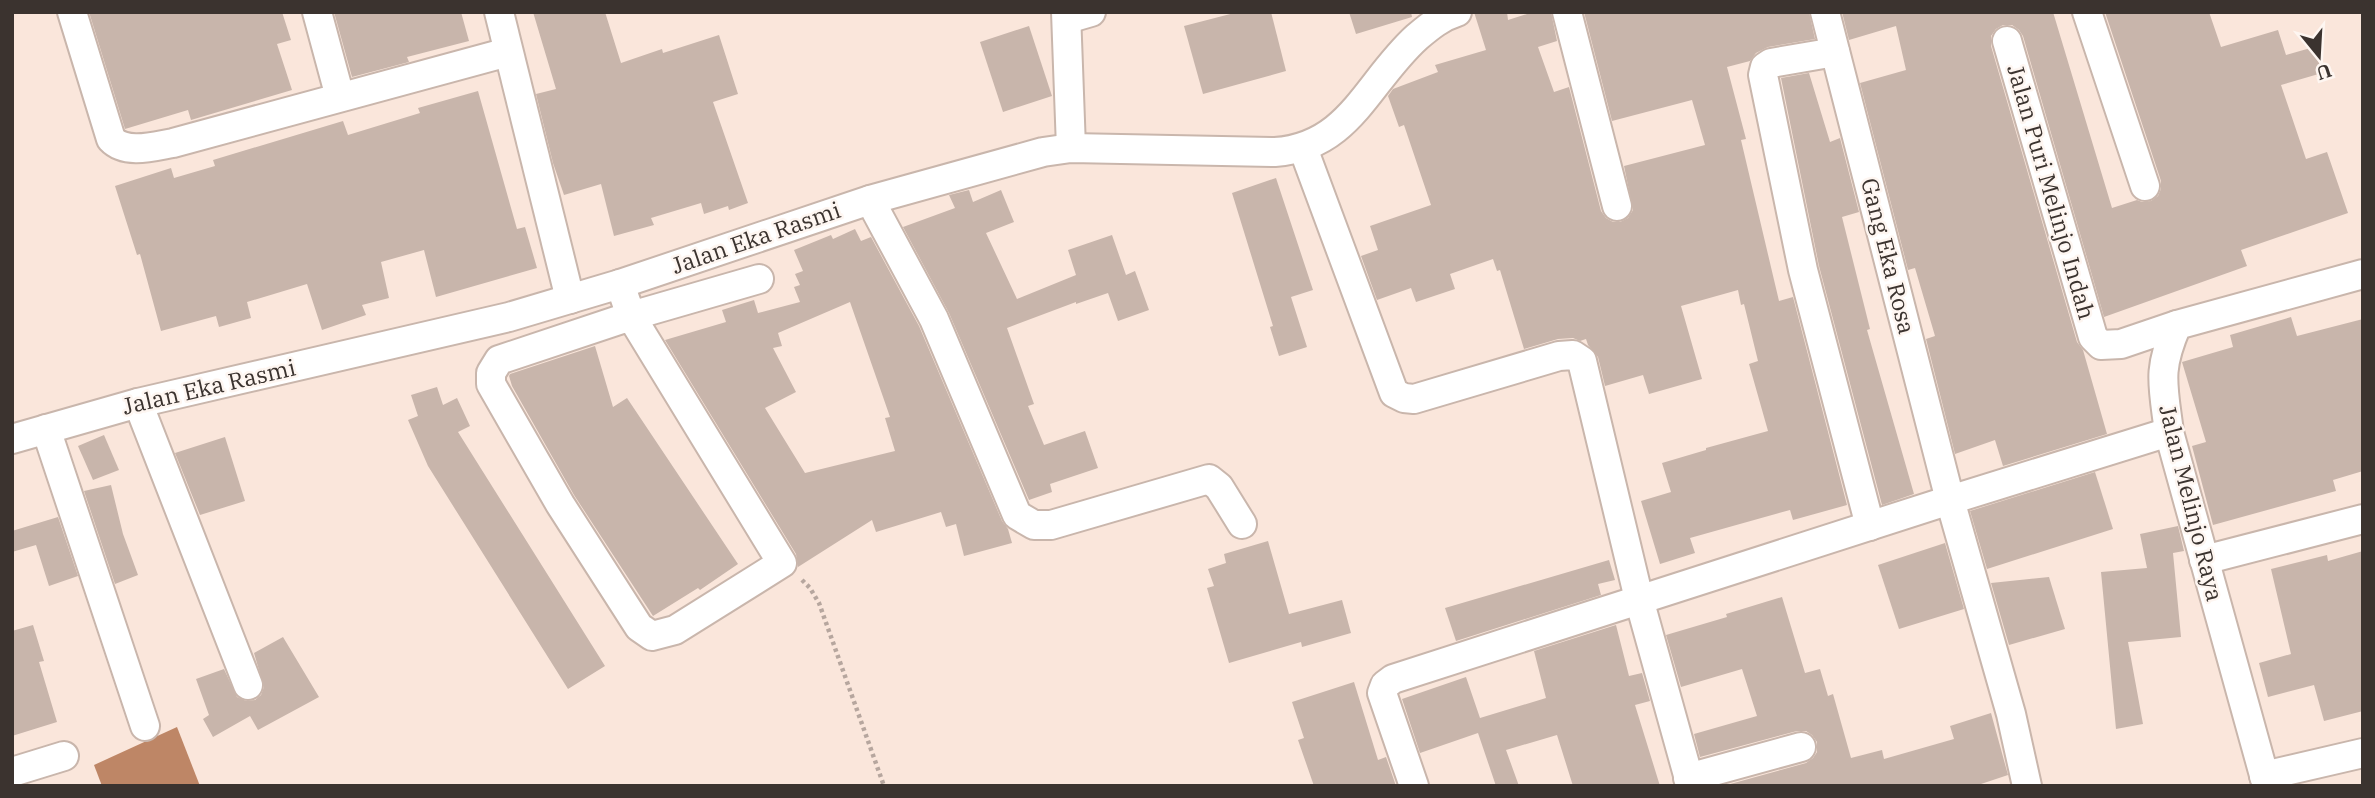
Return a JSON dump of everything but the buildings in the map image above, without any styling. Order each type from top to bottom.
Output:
[{"type":"street","points":[[72,12],[111,139],[116,144],[140,149],[173,143],[508,52]]},
{"type":"street","points":[[317,12],[340,97]]},
{"type":"street","points":[[499,12],[570,299]]},
{"type":"street","points":[[1567,12],[1617,206]]},
{"type":"street","name":"Gang Eka Rosa","points":[[1825,12],[1950,500],[2011,714],[2027,786]]},
{"type":"street","points":[[2087,12],[2145,186]]},
{"type":"street","name":"Jalan Eka Rasmi","points":[[12,439],[138,403],[509,317],[620,284],[870,200],[1043,152],[1071,148],[1275,152],[1303,148],[1329,136],[1346,122],[1408,45],[1430,26],[1454,13]]},
{"type":"street","points":[[1071,148],[1075,15]]},
{"type":"street","name":"Jalan Puri Melinjo Indah","points":[[2007,41],[2093,337],[2101,345],[2121,344],[2177,325]]},
{"type":"street","points":[[1835,52],[1771,63],[1765,67],[1763,75],[1803,270],[1870,526]]},
{"type":"street","points":[[1303,148],[1394,393],[1414,399],[1559,356],[1573,355],[1581,361],[1639,599],[1689,782],[1801,747]]},
{"type":"street","points":[[870,200],[934,319],[1017,515],[1034,525],[1051,525],[1209,479],[1219,487],[1242,524]]},
{"type":"street","points":[[2177,325],[2363,274]]},
{"type":"street","points":[[620,284],[631,316],[782,563],[675,631],[652,636],[639,627],[560,504],[492,384],[491,373],[499,360],[631,316],[759,279]]},
{"type":"street","name":"Jalan Melinjo Raya","points":[[2177,325],[2166,351],[2162,376],[2169,432],[2265,781]]},
{"type":"street","points":[[138,403],[248,685]]},
{"type":"street","points":[[46,429],[145,726]]},
{"type":"street","points":[[1414,786],[1382,693],[1385,685],[1393,679],[2169,432]]},
{"type":"street","points":[[2204,560],[2363,519]]},
{"type":"street","points":[[2265,781],[2363,753]]},
{"type":"street","points":[[12,772],[64,756]]},
{"type":"path","points":[[782,563],[810,587],[819,603],[884,786]]},
{"type":"shaded area","points":[[177,727],[200,786],[102,786],[94,765]]}]
